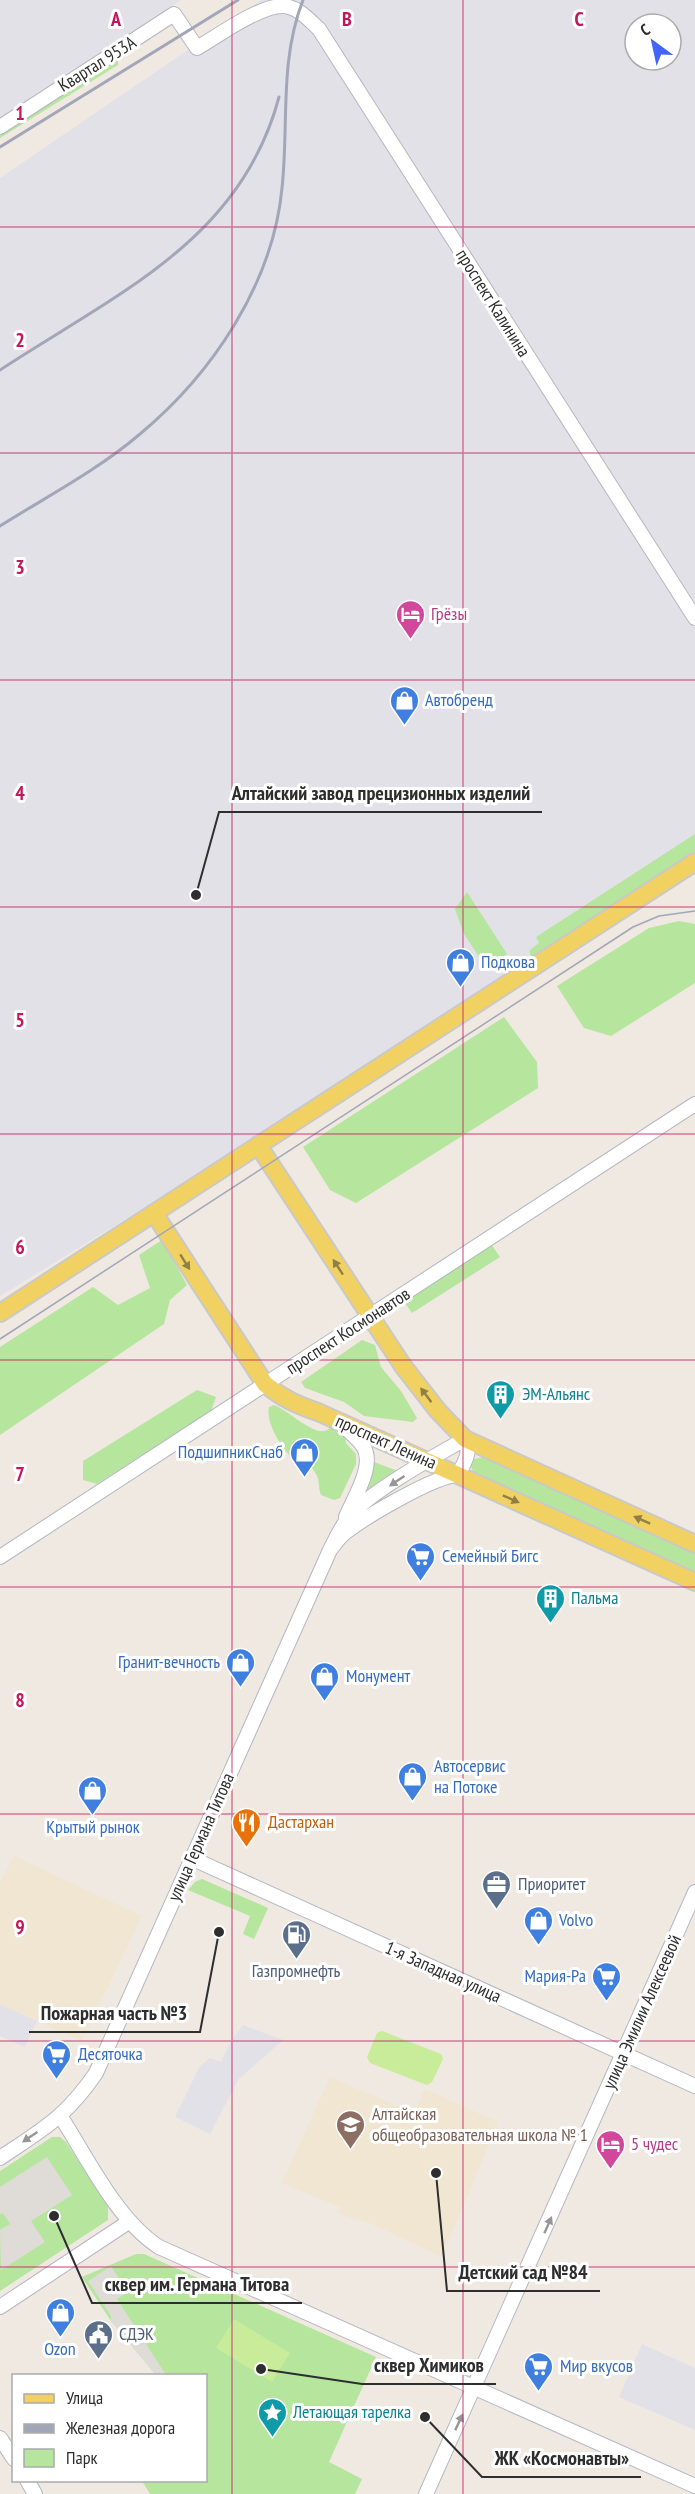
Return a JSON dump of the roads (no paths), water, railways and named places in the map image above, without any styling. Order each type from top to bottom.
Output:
[{"type":"main road","points":[[0,1313],[695,862]]},
{"type":"main road","points":[[652,890],[695,873]]},
{"type":"main road","points":[[258,1145],[431,1402],[465,1439],[695,1544]]},
{"type":"main road","name":"проспект Ленина","points":[[154,1212],[265,1384],[290,1403],[337,1420],[695,1582]]},
{"type":"street","name":"Квартал 953А","points":[[0,127],[174,14],[197,48],[256,14],[278,6]]},
{"type":"street","name":"проспект Калинина","points":[[278,6],[299,11],[319,29],[695,618]]},
{"type":"street","name":"проспект Космонавтов","points":[[0,1557],[695,1104]]},
{"type":"street","points":[[337,1420],[363,1446],[367,1459],[362,1479],[340,1529]]},
{"type":"street","points":[[330,1550],[346,1532],[437,1478],[458,1475],[468,1457],[469,1449],[465,1439],[426,1461],[358,1508],[340,1529]]},
{"type":"street","name":"улица Германа Титова","points":[[0,2157],[61,2117],[76,2102],[96,2073],[340,1529]]},
{"type":"street","name":"1-я Западная улица","points":[[191,1858],[695,2086]]},
{"type":"street","name":"улица Эмилии Алексеевой","points":[[426,2494],[695,1892]]},
{"type":"street","points":[[61,2117],[130,2221],[147,2239],[159,2247],[695,2486]]},
{"type":"street","points":[[0,2307],[130,2221]]},
{"type":"street","points":[[0,2438],[12,2456]]},
{"type":"tram line","points":[[0,1339],[633,927],[659,916],[695,911]]},
{"type":"railway","points":[[0,147],[238,0]]},
{"type":"railway","points":[[0,526],[89,471],[140,434],[191,384],[235,324],[266,258],[276,224],[284,164],[288,70],[295,23],[303,0]]},
{"type":"railway","points":[[0,370],[128,289],[168,259],[204,227],[235,190],[261,147],[279,97]]},
{"type":"place","name":"Грёзы","points":[[410,640]]},
{"type":"place","name":"Автобренд","points":[[404,726]]},
{"type":"place","name":"Алтайский завод прецизионных изделий","points":[[196,895]]},
{"type":"place","name":"Подкова","points":[[460,988]]},
{"type":"place","name":"ЭМ-Альянс","points":[[501,1420]]},
{"type":"place","name":"ПодшипникСнаб","points":[[304,1478]]},
{"type":"place","name":"Семейный Бигс","points":[[421,1582]]},
{"type":"place","name":"Пальма","points":[[550,1624]]},
{"type":"place","name":"Гранит-вечность","points":[[241,1688]]},
{"type":"place","name":"Монумент","points":[[325,1702]]},
{"type":"place","name":"Автосервис на Потоке","points":[[413,1802]]},
{"type":"place","name":"Крытый рынок","points":[[93,1816]]},
{"type":"place","name":"Дастархан","points":[[247,1848]]},
{"type":"place","name":"Приоритет","points":[[497,1910]]},
{"type":"place","name":"Пожарная часть №3","points":[[219,1932]]},
{"type":"place","name":"Volvo","points":[[538,1946]]},
{"type":"place","name":"Газпромнефть","points":[[296,1960]]},
{"type":"place","name":"Мария-Ра","points":[[607,2002]]},
{"type":"place","name":"Десяточка","points":[[57,2080]]},
{"type":"place","name":"Алтайская общеобразовательная школа № 1","points":[[351,2150]]},
{"type":"place","name":"5 чудес","points":[[610,2170]]},
{"type":"place","name":"Детский сад №84","points":[[436,2173]]},
{"type":"place","name":"сквер им. Германа Титова","points":[[54,2216]]},
{"type":"place","name":"Ozon","points":[[60,2338]]},
{"type":"place","name":"СДЭК","points":[[98,2360]]},
{"type":"place","name":"сквер Химиков","points":[[261,2369]]},
{"type":"place","name":"Мир вкусов","points":[[539,2392]]},
{"type":"place","name":"ЖК «Космонавты»","points":[[425,2417]]},
{"type":"place","name":"Летающая тарелка","points":[[272,2438]]}]
